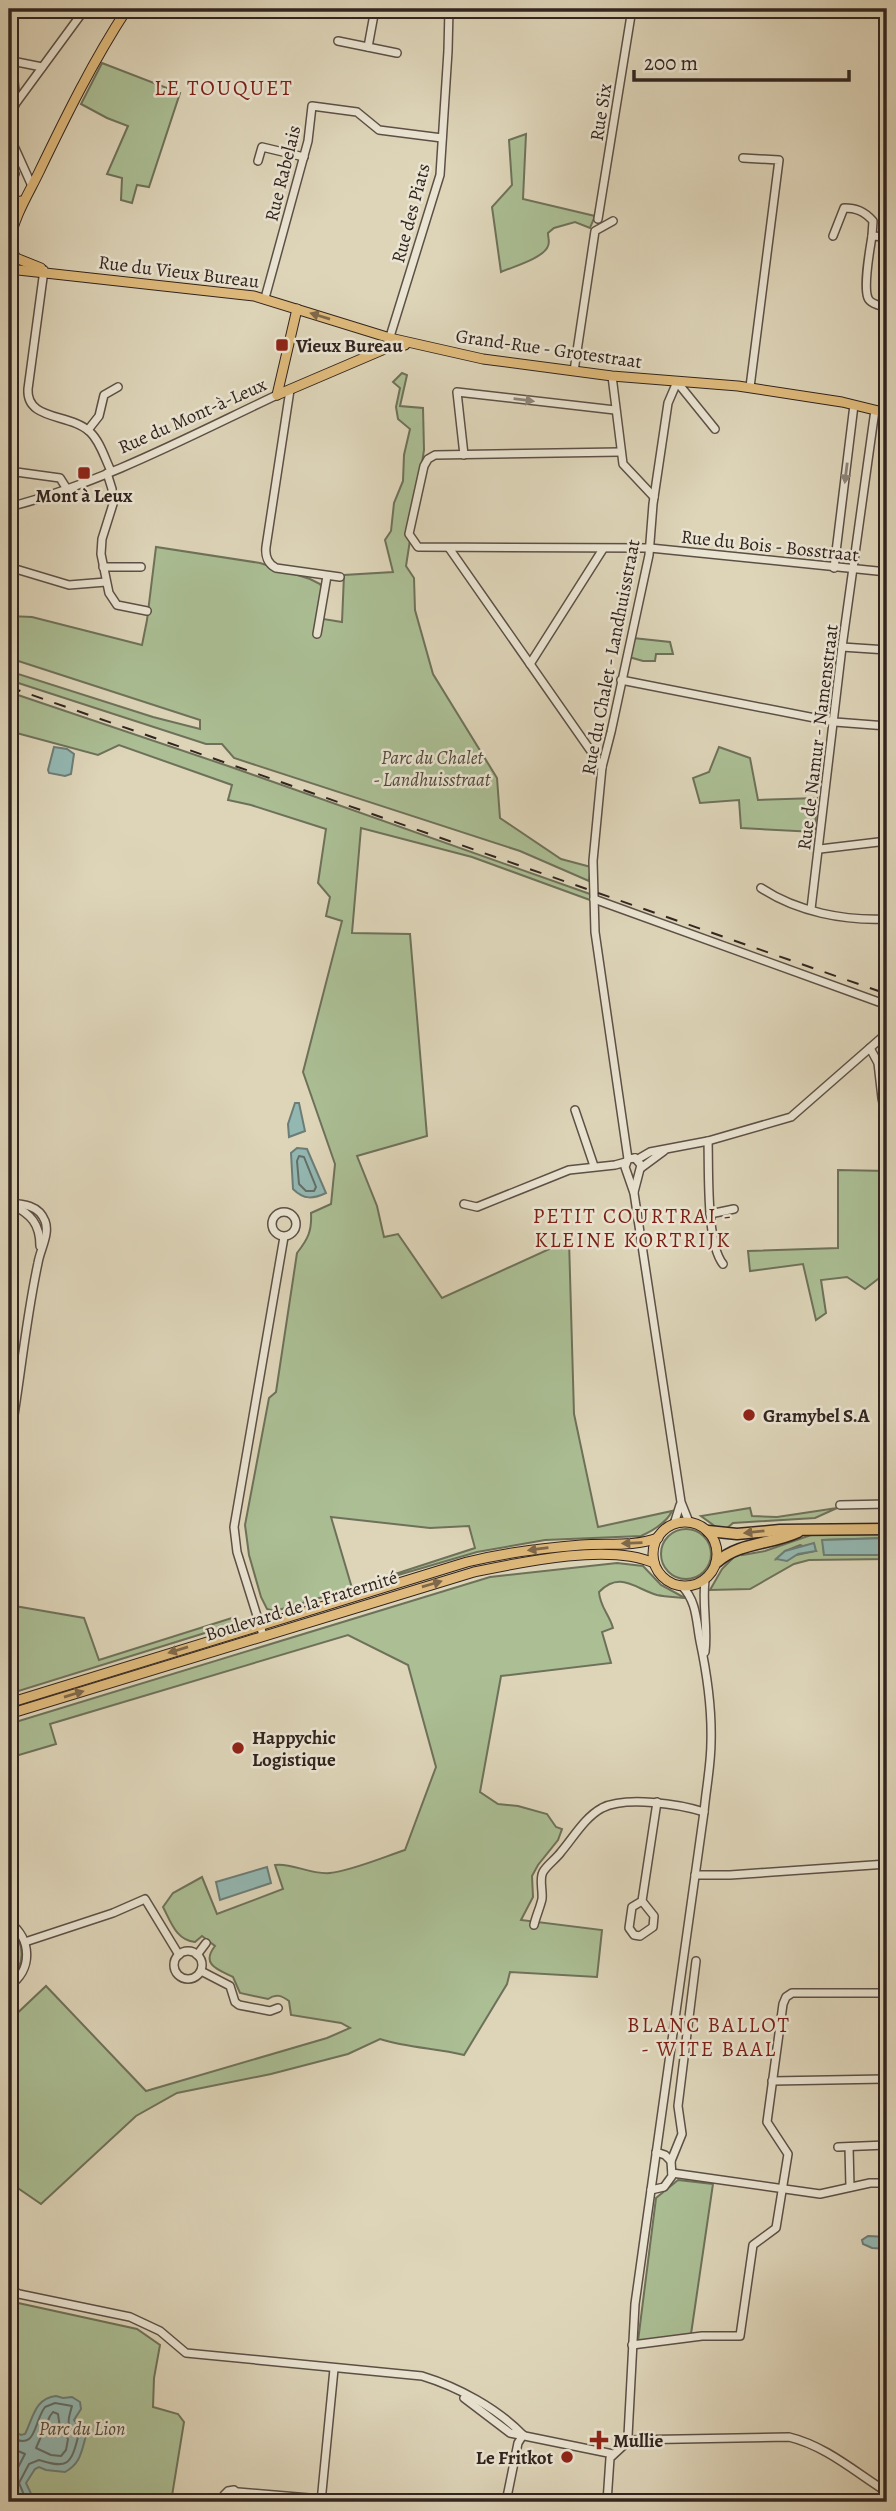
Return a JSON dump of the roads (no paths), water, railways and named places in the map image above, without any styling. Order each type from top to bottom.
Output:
[{"type":"highway","points":[[708,1531],[737,1534],[780,1530],[887,1530]]},
{"type":"highway","points":[[717,1562],[735,1549],[768,1544],[800,1531]]},
{"type":"main road","points":[[9,261],[13,229],[32,186],[93,62],[127,9]]},
{"type":"main road","points":[[9,217],[32,186]]},
{"type":"main road","name":"Rue du Vieux Bureau","points":[[10,245],[14,256],[19,260],[44,271]]},
{"type":"main road","name":"Rue du Vieux Bureau","points":[[9,269],[265,298],[418,345]]},
{"type":"main road","points":[[277,396],[297,309]]},
{"type":"main road","name":"Grand-Rue - Grotestraat","points":[[418,345],[491,360],[612,376],[750,387],[887,413]]},
{"type":"main road","name":"Rue du Mont-à-Leux","points":[[277,396],[387,348],[418,345]]},
{"type":"main road","points":[[689,1522],[708,1531],[716,1545],[717,1562],[705,1580],[694,1586],[682,1586],[664,1579],[654,1563],[653,1550],[657,1538],[665,1530],[674,1524],[689,1522]]},
{"type":"main road","name":"Boulevard de la Fraternité","points":[[9,1703],[467,1562],[536,1549],[642,1544],[657,1538]]},
{"type":"main road","name":"Boulevard de la Fraternité","points":[[9,1714],[474,1572],[545,1559],[609,1555],[633,1556],[654,1563]]},
{"type":"street","points":[[9,117],[16,103],[85,9]]},
{"type":"street","points":[[368,47],[374,9]]},
{"type":"street","name":"Rue des Piats","points":[[390,338],[438,184],[449,9]]},
{"type":"street","name":"Rue Six","points":[[598,219],[632,9]]},
{"type":"street","points":[[9,30],[16,103]]},
{"type":"street","points":[[338,41],[397,53]]},
{"type":"street","points":[[10,57],[42,67]]},
{"type":"street","name":"Rue Rabelais","points":[[265,298],[310,133],[312,106],[357,112],[379,130],[442,138]]},
{"type":"street","points":[[9,135],[32,186]]},
{"type":"street","points":[[258,161],[262,147],[304,157]]},
{"type":"street","points":[[743,159],[779,160],[750,387]]},
{"type":"street","points":[[834,236],[844,208],[860,209],[873,221],[868,298],[887,308]]},
{"type":"street","points":[[574,371],[595,230],[613,221]]},
{"type":"street","points":[[872,236],[887,237]]},
{"type":"street","points":[[44,271],[28,389],[29,402],[35,410],[65,419],[88,430],[95,438],[109,472],[112,489],[113,504],[101,545],[106,582],[114,603],[148,611]]},
{"type":"street","points":[[387,348],[390,338]]},
{"type":"street","points":[[612,376],[623,464],[654,497]]},
{"type":"street","points":[[677,382],[715,429]]},
{"type":"street","name":"Rue du Chalet - Landhuisstraat","points":[[677,382],[668,403],[654,497],[650,548],[602,767],[593,861],[595,932],[681,1502]]},
{"type":"street","points":[[88,430],[99,416],[104,396],[118,387]]},
{"type":"street","points":[[290,390],[266,556],[276,568],[340,577]]},
{"type":"street","points":[[615,410],[457,392],[464,455],[620,452]]},
{"type":"street","name":"Rue du Mont-à-Leux","points":[[9,507],[67,489],[109,472],[277,396]]},
{"type":"street","points":[[834,568],[854,405]]},
{"type":"street","name":"Rue de Namur - Namenstraat","points":[[811,909],[874,410]]},
{"type":"street","name":"Rue du Bois - Bosstraat","points":[[464,455],[435,455],[428,459],[424,466],[409,534],[418,547],[650,548],[887,572]]},
{"type":"street","points":[[9,471],[60,478],[67,489]]},
{"type":"street","points":[[449,548],[602,767]]},
{"type":"street","points":[[530,664],[603,549]]},
{"type":"street","points":[[9,567],[69,585],[106,582]]},
{"type":"street","points":[[103,567],[141,568]]},
{"type":"street","points":[[317,634],[327,576]]},
{"type":"street","points":[[842,647],[887,650]]},
{"type":"street","points":[[621,680],[835,722],[887,726]]},
{"type":"street","points":[[820,849],[887,841]]},
{"type":"street","points":[[761,888],[775,897],[843,918],[887,919]]},
{"type":"street","points":[[594,899],[887,1004]]},
{"type":"street","points":[[464,1204],[477,1207],[569,1170],[632,1165],[664,1150],[708,1141],[791,1116],[887,1033]]},
{"type":"street","points":[[870,1048],[878,1063],[887,1123]]},
{"type":"street","points":[[575,1110],[594,1166]]},
{"type":"street","points":[[708,1141],[710,1214],[717,1256],[723,1264]]},
{"type":"street","points":[[9,1203],[31,1206],[44,1219],[46,1232],[40,1254],[9,1445]]},
{"type":"street","points":[[710,1214],[734,1209]]},
{"type":"street","points":[[264,1636],[237,1552],[234,1527],[285,1237]]},
{"type":"street","points":[[681,1502],[689,1522]]},
{"type":"street","points":[[674,1524],[681,1502]]},
{"type":"street","points":[[840,1505],[887,1504]]},
{"type":"street","points":[[704,1657],[707,1633],[705,1580]]},
{"type":"street","points":[[607,2502],[609,2461],[627,2440],[632,2346],[711,1744],[710,1700],[695,1607],[682,1586]]},
{"type":"street","points":[[534,1925],[542,1898],[541,1876],[544,1869],[554,1862],[592,1816],[611,1805],[657,1802],[683,1805],[704,1812]]},
{"type":"street","points":[[642,1901],[654,1916],[653,1927],[640,1936],[634,1936],[629,1928],[632,1908],[642,1901],[657,1802]]},
{"type":"street","points":[[695,1875],[887,1864]]},
{"type":"street","points":[[25,1942],[113,1913],[145,1899],[179,1955]]},
{"type":"street","points":[[9,1922],[19,1931],[27,1953],[26,1965],[20,1976],[9,1986]]},
{"type":"street","points":[[197,1955],[206,1943]]},
{"type":"street","points":[[188,1952],[197,1955],[201,1962],[201,1971],[190,1979],[182,1977],[174,1967],[179,1955],[188,1952]]},
{"type":"street","points":[[651,2190],[664,2187],[672,2173],[671,2161],[682,2134],[678,2106],[696,1961]]},
{"type":"street","points":[[201,1971],[230,1986],[235,2002],[239,2005],[270,2011],[278,2008]]},
{"type":"street","points":[[632,2346],[702,2336],[740,2336],[753,2245],[776,2228],[783,2191],[788,2154],[767,2122],[786,1997],[792,1993],[887,1993]]},
{"type":"street","points":[[838,2147],[886,2148],[887,2067]]},
{"type":"street","points":[[772,2081],[885,2079]]},
{"type":"street","points":[[849,2147],[850,2187]]},
{"type":"street","points":[[656,2152],[671,2161]]},
{"type":"street","points":[[672,2173],[783,2191],[820,2194],[870,2183],[887,2183]]},
{"type":"street","points":[[9,2289],[130,2317],[160,2331],[186,2353],[422,2376],[451,2387],[510,2433],[613,2454]]},
{"type":"street","points":[[224,2502],[224,2495],[228,2490],[321,2501],[334,2369]]},
{"type":"street","points":[[506,2502],[518,2443],[523,2435]]},
{"type":"street","points":[[627,2440],[789,2437],[820,2449],[887,2491]]},
{"type":"street","points":[[238,2492],[240,2502]]},
{"type":"water","points":[[54,747],[67,749],[74,754],[71,774],[65,776],[49,773]]},
{"type":"water","points":[[295,1103],[299,1103],[305,1131],[289,1137],[288,1124]]},
{"type":"water","points":[[297,1148],[307,1149],[326,1193],[309,1197],[293,1189],[291,1153]]},
{"type":"water","points":[[887,1538],[887,1555],[824,1555],[822,1540]]},
{"type":"water","points":[[814,1543],[816,1551],[798,1554],[787,1561],[776,1559],[785,1551]]},
{"type":"water","points":[[267,1867],[271,1883],[220,1900],[216,1882]]},
{"type":"water","points":[[868,2236],[887,2237],[887,2249],[863,2244],[862,2240]]},
{"type":"water","points":[[56,2396],[72,2397],[80,2402],[81,2409],[74,2420],[86,2436],[80,2457],[65,2472],[39,2467],[35,2469],[26,2483],[35,2502],[9,2502],[9,2429],[21,2435],[25,2434],[39,2405]]},
{"type":"railway","points":[[9,687],[887,994]]},
{"type":"place","name":"Vieux Bureau","points":[[282,345]]},
{"type":"place","name":"Mont à Leux","points":[[84,473]]},
{"type":"place","name":"Gramybel S.A","points":[[749,1415]]},
{"type":"place","name":"Happychic Logistique","points":[[238,1748]]},
{"type":"place","name":"Mullie","points":[[599,2440]]},
{"type":"place","name":"Le Fritkot","points":[[567,2457]]},
{"type":"district","name":"LE TOUQUET","points":[[224,88]]},
{"type":"district","name":"PETIT COURTRAI - KLEINE KORTRIJK","points":[[633,1228]]},
{"type":"district","name":"BLANC BALLOT - WITE BAAL","points":[[709,2037]]},
{"type":"park label","name":"Parc du Chalet - Landhuisstraat","points":[[432,768]]},
{"type":"park label","name":"Parc du Lion","points":[[82,2428]]}]
